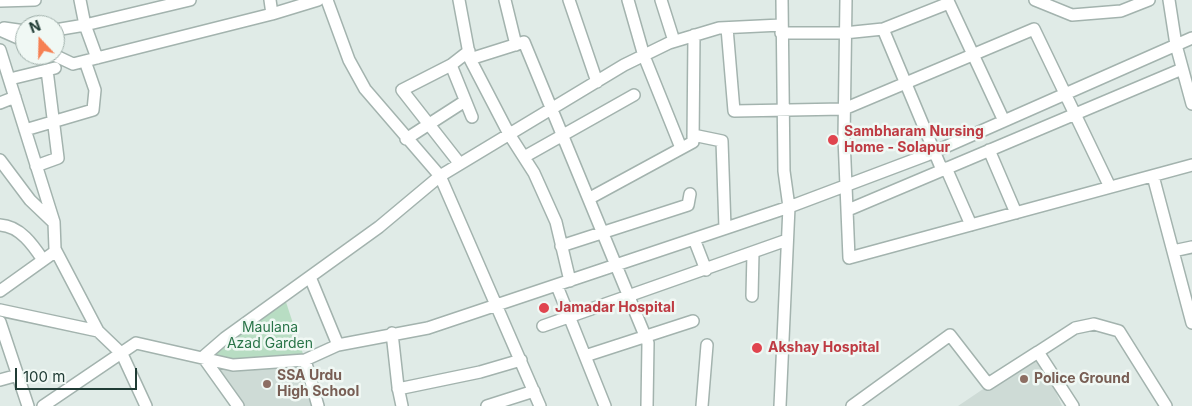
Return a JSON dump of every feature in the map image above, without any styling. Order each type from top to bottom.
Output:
[{"type":"street","points":[[0,1],[35,0]]},
{"type":"street","points":[[25,130],[93,110],[95,90],[80,0]]},
{"type":"street","points":[[65,28],[190,0]]},
{"type":"street","points":[[270,0],[272,14]]},
{"type":"street","points":[[65,60],[73,64],[272,14],[318,0]]},
{"type":"street","points":[[327,0],[349,60],[365,89],[406,139],[440,176],[540,406]]},
{"type":"street","points":[[459,0],[469,55],[509,134],[534,174],[556,222],[570,281]]},
{"type":"street","points":[[505,0],[516,45]]},
{"type":"street","points":[[569,0],[597,82]]},
{"type":"street","points":[[628,0],[644,56],[681,148]]},
{"type":"street","points":[[661,0],[674,41]]},
{"type":"street","points":[[780,406],[789,206],[784,171],[782,0]]},
{"type":"street","points":[[846,0],[844,109],[850,258],[1192,165]]},
{"type":"street","points":[[1035,0],[1072,16],[1121,11],[1149,0]]},
{"type":"street","points":[[1169,0],[1176,45],[1192,104]]},
{"type":"street","points":[[203,357],[225,338],[378,227],[440,176],[597,82],[674,41],[727,28],[781,29],[844,34],[883,29],[949,3],[1004,121]]},
{"type":"street","points":[[0,28],[15,30]]},
{"type":"street","points":[[0,28],[15,36]]},
{"type":"street","points":[[727,28],[734,111],[844,109],[1034,29],[1110,187]]},
{"type":"street","points":[[883,29],[934,152],[971,225]]},
{"type":"street","points":[[590,198],[693,142],[694,36]]},
{"type":"street","points":[[43,406],[63,401],[136,343],[233,365],[304,360],[338,345],[392,333],[428,328],[498,306],[789,206],[934,152],[1192,38]]},
{"type":"street","points":[[460,164],[402,90],[469,55],[524,42],[564,134],[648,343],[647,406]]},
{"type":"street","points":[[0,50],[54,222],[56,251],[98,331],[122,354],[146,406]]},
{"type":"street","points":[[451,65],[472,117]]},
{"type":"street","points":[[10,79],[51,69],[58,158],[36,166]]},
{"type":"street","points":[[848,210],[1182,69]]},
{"type":"street","points":[[524,157],[634,95]]},
{"type":"street","points":[[0,103],[15,97]]},
{"type":"street","points":[[406,139],[465,101]]},
{"type":"street","points":[[693,135],[722,141],[725,228]]},
{"type":"street","points":[[989,150],[1016,213]]},
{"type":"street","points":[[0,160],[30,200],[54,222]]},
{"type":"street","points":[[1153,176],[1192,323]]},
{"type":"street","points":[[561,246],[688,205],[690,194]]},
{"type":"street","points":[[0,225],[12,227],[22,234],[43,260]]},
{"type":"street","points":[[694,239],[706,270]]},
{"type":"street","points":[[543,326],[630,297],[787,240]]},
{"type":"street","points":[[1173,251],[1192,247]]},
{"type":"street","points":[[0,291],[56,251]]},
{"type":"street","points":[[752,296],[753,253]]},
{"type":"street","points":[[310,277],[338,345]]},
{"type":"street","points":[[557,286],[605,406]]},
{"type":"street","points":[[0,310],[98,331]]},
{"type":"street","points":[[585,356],[693,321]]},
{"type":"street","points":[[0,322],[5,353],[18,374],[28,406]]},
{"type":"street","points":[[852,406],[950,335],[988,384],[1076,328],[1094,324],[1118,331],[1166,406]]},
{"type":"street","points":[[392,333],[398,390],[402,406]]},
{"type":"street","points":[[702,406],[707,345]]},
{"type":"street","points":[[1038,352],[1073,406]]},
{"type":"street","points":[[203,357],[238,406]]},
{"type":"street","points":[[304,360],[316,405]]},
{"type":"street","points":[[398,390],[480,372],[521,360]]},
{"type":"street","points":[[0,380],[18,374]]},
{"type":"street","points":[[486,406],[534,391]]},
{"type":"shaded area","name":"Police Ground","points":[[1038,352],[1062,406],[958,406]]},
{"type":"shaded area","name":"SSA Urdu High School","points":[[203,357],[305,360],[313,406],[238,406]]},
{"type":"green space","name":"Maulana Azad Garden","points":[[284,296],[305,360],[233,365],[203,357]]},
{"type":"place","name":"Sambharam Nursing Home - Solapur","points":[[833,140]]},
{"type":"place","name":"Jamadar Hospital","points":[[544,308]]},
{"type":"place","name":"Akshay Hospital","points":[[757,348]]},
{"type":"place","name":"Police Ground","points":[[1024,379]]},
{"type":"place","name":"SSA Urdu High School","points":[[267,384]]}]
